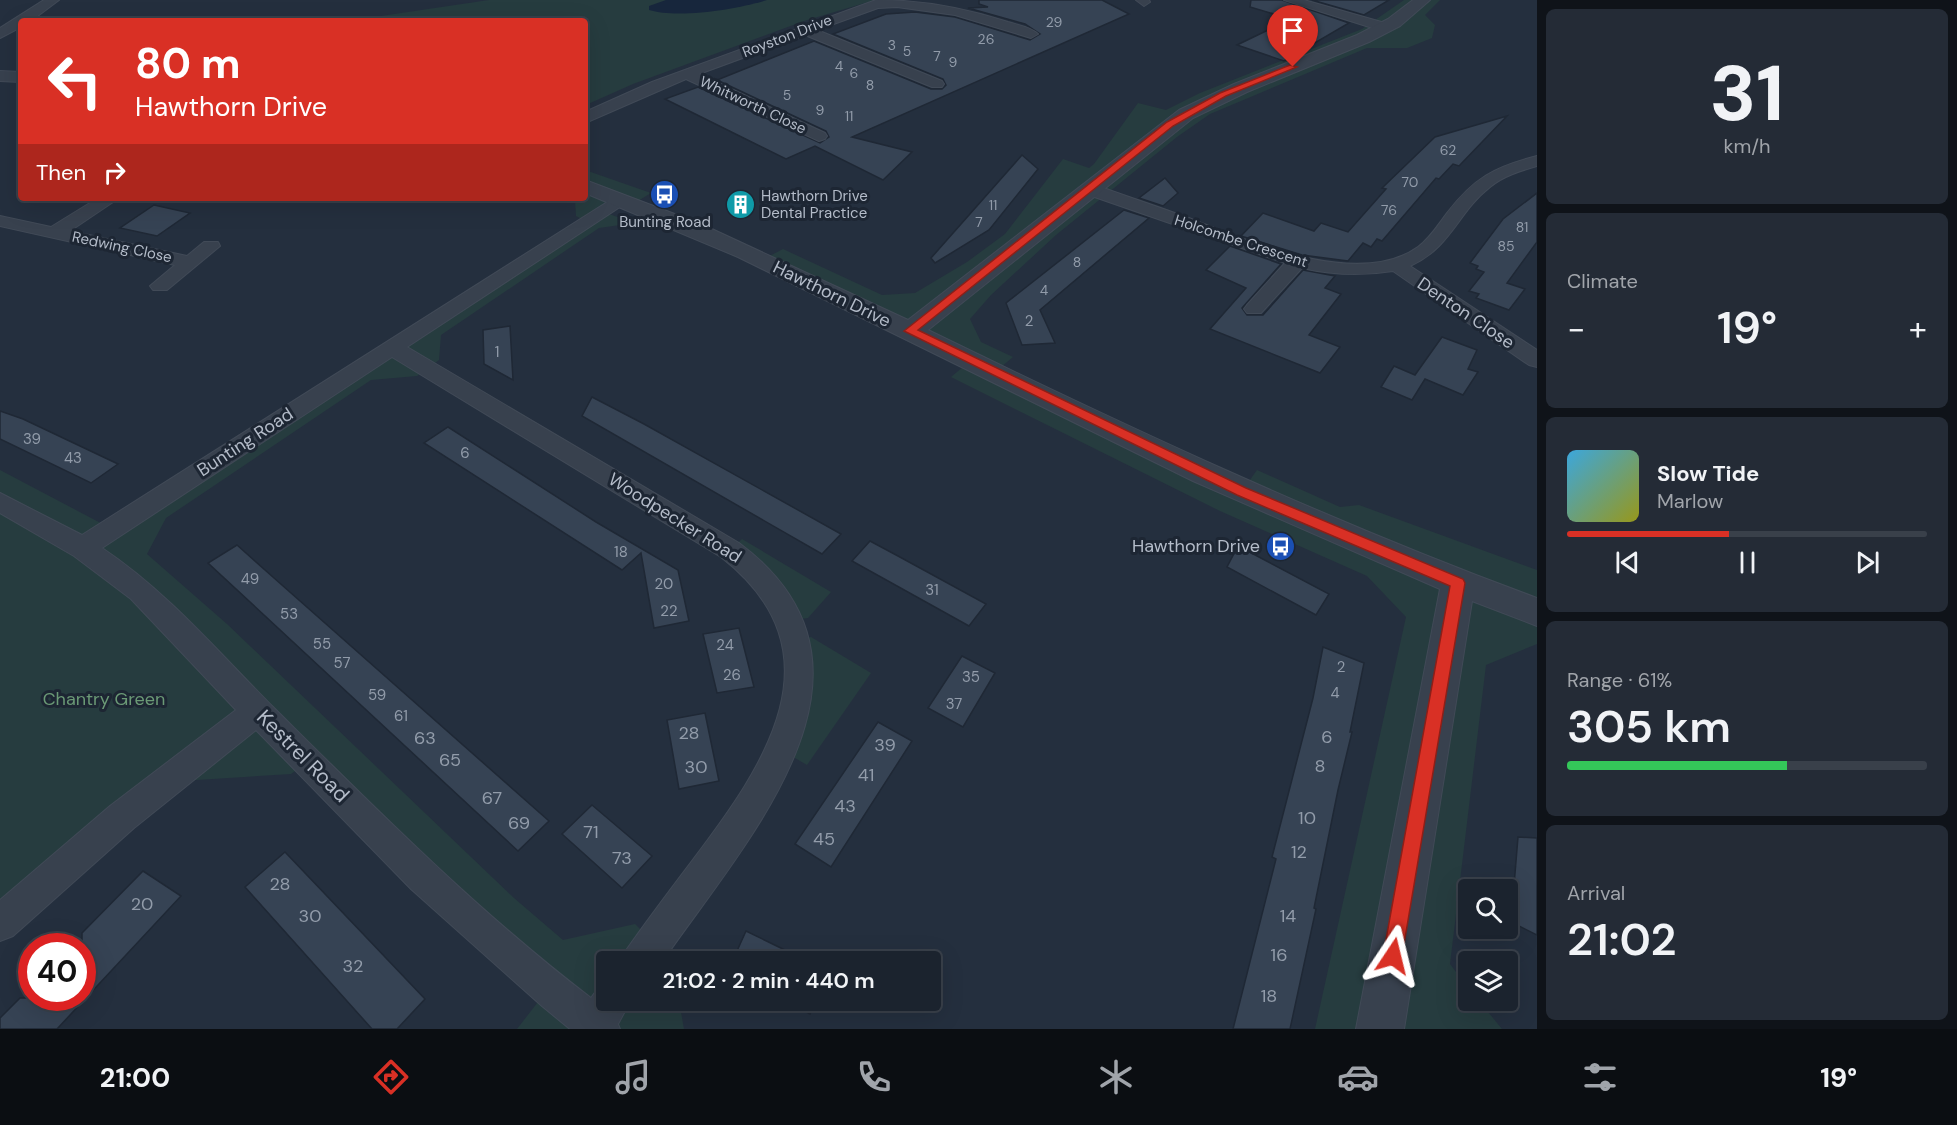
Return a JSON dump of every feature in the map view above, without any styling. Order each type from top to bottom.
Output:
[{"type":"street","points":[[26,18],[53,0]]},
{"type":"street","points":[[1290,0],[1387,28]]},
{"type":"street","points":[[910,331],[1186,114],[1230,91],[1387,28],[1422,0]]},
{"type":"street","name":"Royston Drive","points":[[588,116],[622,99],[869,6],[905,2],[955,8],[1031,34]]},
{"type":"street","points":[[0,34],[18,23]]},
{"type":"street","points":[[804,30],[937,84]]},
{"type":"street","name":"Whitworth Close","points":[[686,74],[819,136]]},
{"type":"street","points":[[0,76],[18,77]]},
{"type":"street","name":"Holcombe Crescent","points":[[1089,189],[1297,262],[1344,269],[1396,265],[1425,251],[1471,192],[1486,179],[1506,169],[1537,161]]},
{"type":"street","name":"Hawthorn Drive","points":[[588,187],[734,247],[1241,491],[1458,583],[1537,612]]},
{"type":"street","name":"Bunting Road","points":[[82,548],[620,199]]},
{"type":"street","name":"Redwing Close","points":[[54,233],[105,201]]},
{"type":"street","name":"Redwing Close","points":[[0,221],[189,262]]},
{"type":"street","name":"Redwing Close","points":[[159,286],[211,246]]},
{"type":"street","points":[[1254,309],[1297,262]]},
{"type":"street","name":"Denton Close","points":[[1396,265],[1537,360]]},
{"type":"street","name":"Woodpecker Road","points":[[391,347],[730,550],[758,572],[779,602],[788,621],[798,656],[799,693],[796,713],[783,751],[755,803],[648,951]]},
{"type":"street","name":"Kestrel Road","points":[[4,510],[82,548],[157,606],[258,711],[467,918],[533,976],[600,1021]]},
{"type":"street","points":[[1388,1026],[1458,583]]},
{"type":"street","points":[[0,923],[139,803],[258,711]]},
{"type":"green space","points":[[489,0],[875,0],[804,21],[633,84],[588,104],[588,18],[376,18]]},
{"type":"green space","points":[[1404,0],[1440,0],[1425,15],[1435,25],[1432,38],[1407,48],[1367,48],[1210,114],[1177,137],[1056,235],[991,295],[970,319],[981,342],[1013,357],[995,372],[1242,491],[1257,470],[1340,507],[1359,505],[1537,570],[1537,644],[1486,665],[1460,879],[1458,879],[1450,964],[1458,975],[1458,1011],[1487,1011],[1502,1029],[1315,1029],[1406,617],[1367,576],[1220,511],[951,377],[970,361],[762,260],[783,249],[882,295],[915,293],[967,262],[1005,234],[1063,159],[1089,168],[1094,164],[1138,103],[1166,110],[1200,93],[1362,29]]},
{"type":"green space","name":"Chantry Green","points":[[588,171],[651,193],[633,204],[601,211],[634,223],[599,228],[441,335],[439,360],[417,376],[371,380],[166,518],[147,554],[227,624],[514,898],[563,940],[635,924],[662,951],[596,951],[596,1011],[681,1011],[684,1029],[517,1029],[548,989],[309,761],[291,774],[165,782],[0,923],[0,470],[112,529],[584,220],[576,216],[575,201],[588,201]]},
{"type":"green space","points":[[742,539],[831,592],[808,618],[788,621],[730,550]]},
{"type":"green space","points":[[811,637],[871,673],[807,765],[783,751],[796,640]]},
{"type":"water","points":[[666,0],[767,0],[740,7],[691,13],[661,13],[649,10],[649,6]]},
{"type":"building","points":[[979,0],[1102,0],[1129,14],[852,137],[912,152],[883,180],[815,146],[786,159],[665,99],[698,87],[820,143],[829,137],[826,131],[717,80],[814,41],[931,89],[942,89],[946,85],[943,79],[833,34],[886,14],[915,12],[955,17],[1030,40],[1040,34],[1025,24],[968,8],[988,7],[979,4]]},
{"type":"building","points":[[1251,0],[1282,0],[1349,23],[1284,61],[1237,45],[1291,19],[1250,7]]},
{"type":"building","points":[[1312,0],[1389,0],[1364,15]]},
{"type":"building","points":[[1507,116],[1459,166],[1453,164],[1439,179],[1436,178],[1382,241],[1377,239],[1371,247],[1363,243],[1348,261],[1302,255],[1241,236],[1263,213],[1314,231],[1321,223],[1348,232],[1386,189],[1382,188],[1435,137]]},
{"type":"building","points":[[1022,155],[1038,169],[989,230],[935,263],[931,258]]},
{"type":"building","points":[[1165,178],[1178,193],[1163,206],[1139,198]]},
{"type":"building","points":[[1537,193],[1537,242],[1507,283],[1525,289],[1509,310],[1476,298],[1479,294],[1469,291],[1484,272],[1476,269],[1478,266],[1470,263],[1503,219]]},
{"type":"building","points":[[154,205],[190,213],[157,236],[120,228]]},
{"type":"building","points":[[1124,210],[1149,218],[1040,310],[1055,343],[1022,345],[1006,303]]},
{"type":"building","points":[[1230,246],[1281,264],[1242,308],[1247,315],[1263,315],[1303,270],[1335,276],[1325,288],[1341,294],[1309,335],[1340,347],[1320,373],[1210,329],[1246,288],[1206,270]]},
{"type":"building","points":[[510,326],[513,380],[484,364],[483,330]]},
{"type":"building","points":[[1442,337],[1477,350],[1468,369],[1478,372],[1463,395],[1425,379],[1412,400],[1381,387],[1394,366],[1415,375]]},
{"type":"building","points":[[592,397],[841,534],[822,554],[582,416]]},
{"type":"building","points":[[0,411],[23,419],[118,464],[91,483],[0,439]]},
{"type":"building","points":[[448,427],[596,522],[678,570],[689,621],[654,628],[641,553],[622,570],[424,443]]},
{"type":"building","points":[[870,541],[986,604],[969,626],[852,561]]},
{"type":"building","points":[[237,545],[549,821],[518,851],[208,563]]},
{"type":"building","points":[[1238,546],[1329,594],[1316,615],[1227,567]]},
{"type":"building","points":[[739,628],[754,687],[717,693],[703,634]]},
{"type":"building","points":[[1323,647],[1364,663],[1350,732],[1352,732],[1338,790],[1314,908],[1316,909],[1290,1029],[1233,1029],[1276,859],[1272,857],[1313,698]]},
{"type":"building","points":[[962,656],[995,673],[963,727],[928,708]]},
{"type":"building","points":[[705,713],[719,781],[679,789],[667,720]]},
{"type":"building","points":[[878,722],[912,741],[831,867],[795,844]]},
{"type":"building","points":[[592,805],[652,856],[622,888],[562,834]]},
{"type":"building","points":[[1518,837],[1537,838],[1537,935],[1518,926],[1518,879],[1515,879]]},
{"type":"building","points":[[285,852],[425,999],[397,1029],[372,1029],[245,887]]},
{"type":"building","points":[[143,871],[181,896],[96,987],[96,933],[82,933]]},
{"type":"building","points":[[746,931],[787,951],[737,951]]},
{"type":"building","points":[[18,1000],[18,1011],[74,1011],[57,1029],[0,1029],[0,1018]]},
{"type":"place","name":"Bunting Road","points":[[665,195]]},
{"type":"place","name":"Hawthorn Drive Dental Practice","points":[[740,205]]},
{"type":"place","name":"Hawthorn Drive","points":[[1281,546]]},
{"type":"route","points":[[1293,67],[1223,94],[1170,124],[910,331],[1241,491],[1380,552],[1458,583],[1393,956]]}]
